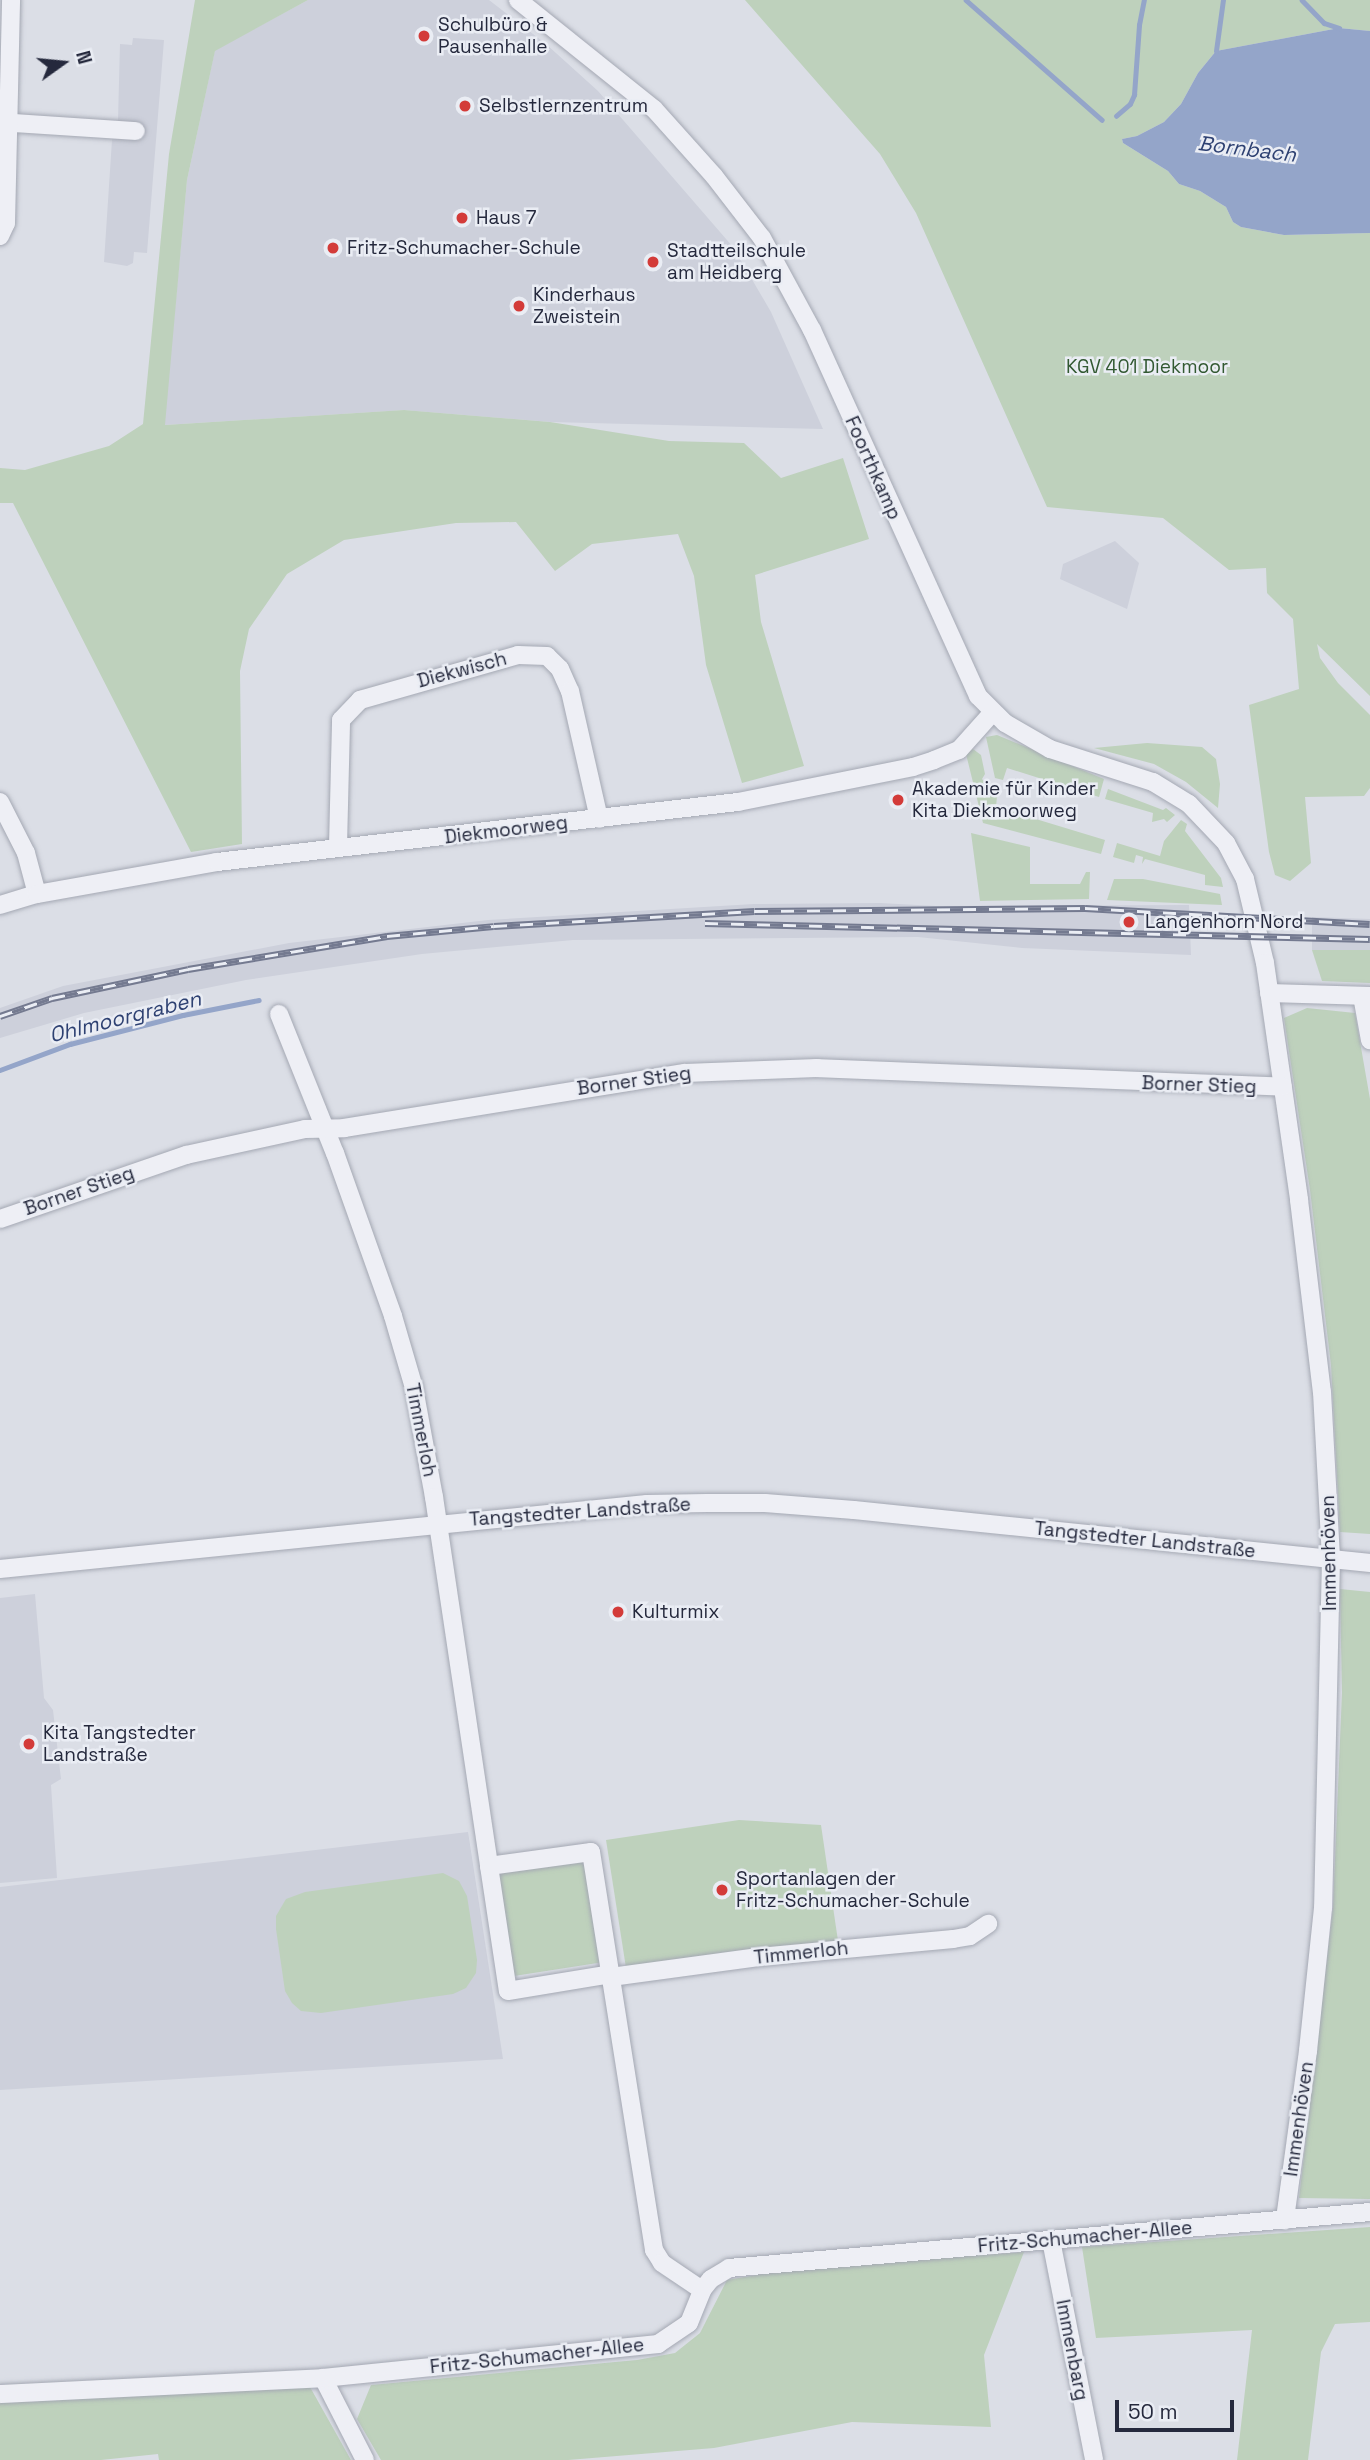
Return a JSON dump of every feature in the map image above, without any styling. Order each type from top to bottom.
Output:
[{"type":"street","points":[[0,236],[5,223],[4,122],[11,0]]},
{"type":"street","name":"Foorthkamp","points":[[518,0],[654,109],[714,176],[762,238],[812,330],[978,696],[993,712],[1019,732],[1050,749],[1153,782],[1189,804],[1226,843],[1249,891]]},
{"type":"street","points":[[4,122],[136,131]]},
{"type":"street","name":"Diekwisch","points":[[338,846],[341,720],[360,700],[518,655],[547,656],[559,669],[570,691],[599,819]]},
{"type":"street","name":"Diekmoorweg","points":[[0,905],[37,894],[217,862],[338,846],[717,806],[913,767],[960,750],[993,712]]},
{"type":"street","points":[[0,802],[26,853],[37,894]]},
{"type":"street","name":"Immenhöven","points":[[1249,891],[1269,993],[1283,1087],[1322,1392],[1331,1559],[1323,1908],[1308,2051],[1285,2220]]},
{"type":"street","points":[[1269,993],[1366,996],[1370,1040]]},
{"type":"street","name":"Timmerloh","points":[[279,1014],[326,1129],[399,1335],[423,1430],[508,1991],[758,1957],[953,1939],[970,1936],[988,1924]]},
{"type":"street","name":"Borner Stieg","points":[[0,1219],[186,1155],[305,1129],[344,1128],[644,1078],[755,1069],[817,1068],[1283,1087]]},
{"type":"street","name":"Tangstedter Landstraße","points":[[0,1569],[647,1504],[765,1503],[1370,1563]]},
{"type":"street","points":[[489,1866],[592,1852],[654,2250],[663,2263],[702,2290]]},
{"type":"street","name":"Fritz-Schumacher-Allee","points":[[0,2394],[323,2378],[658,2344],[689,2323],[702,2290],[711,2279],[729,2268],[1370,2212]]},
{"type":"street","name":"Immenbarg","points":[[1051,2240],[1094,2460]]},
{"type":"street","points":[[323,2378],[365,2460]]},
{"type":"shaded area","name":"Fritz-Schumacher-Schule","points":[[308,0],[489,0],[546,44],[598,91],[733,247],[771,312],[823,429],[551,422],[404,410],[164,425],[187,180],[215,50]]},
{"type":"shaded area","points":[[133,38],[164,40],[147,253],[134,252],[133,263],[127,266],[104,262],[112,140],[118,120],[120,44],[132,45]]},
{"type":"shaded area","points":[[1115,541],[1139,563],[1127,609],[1060,579],[1063,564]]},
{"type":"shaded area","points":[[880,903],[936,906],[1189,905],[1191,955],[1022,948],[918,937],[573,940],[422,954],[246,980],[84,1013],[0,1038],[0,1008],[63,986],[289,943],[488,920],[754,904]]},
{"type":"shaded area","points":[[1312,917],[1370,919],[1370,950],[1312,950]]},
{"type":"shaded area","name":"Kita Tangstedter Landstraße","points":[[35,1594],[44,1698],[53,1710],[61,1779],[51,1785],[57,1878],[0,1883],[0,1598]]},
{"type":"shaded area","points":[[468,1832],[503,2059],[0,2090],[0,1887]]},
{"type":"green space","points":[[195,0],[308,0],[215,51],[187,180],[165,425],[404,410],[550,422],[669,441],[744,443],[781,478],[843,458],[869,539],[755,575],[761,622],[804,766],[742,783],[706,665],[694,576],[678,534],[592,544],[555,571],[516,522],[456,523],[344,540],[287,574],[249,629],[240,671],[242,844],[191,852],[13,503],[0,503],[0,468],[25,470],[109,446],[143,424],[169,154]]},
{"type":"green space","name":"KGV 401 Diekmoor","points":[[745,0],[1370,0],[1370,31],[1339,28],[1216,51],[1198,73],[1181,104],[1164,122],[1137,136],[1122,139],[1123,143],[1168,171],[1179,184],[1200,191],[1226,207],[1233,222],[1241,227],[1284,235],[1370,233],[1370,696],[1317,644],[1320,658],[1338,683],[1370,715],[1370,788],[1364,796],[1305,797],[1311,863],[1290,881],[1275,875],[1269,852],[1249,705],[1299,689],[1293,619],[1267,593],[1266,568],[1229,570],[1163,518],[1047,507],[916,213],[880,154]]},
{"type":"green space","points":[[997,735],[1104,779],[1099,797],[1007,768],[1003,780],[995,778],[986,737]]},
{"type":"green space","points":[[1147,743],[1202,747],[1216,759],[1220,784],[1218,808],[1186,782],[1154,764],[1094,748]]},
{"type":"green space","points":[[973,749],[981,755],[985,774],[982,779],[997,796],[996,807],[1105,840],[1101,854],[983,823],[966,754]]},
{"type":"green space","points":[[1108,789],[1163,810],[1166,808],[1175,815],[1167,822],[1164,819],[1152,822],[1153,813],[1105,799]]},
{"type":"green space","points":[[1181,820],[1187,824],[1185,831],[1221,878],[1223,887],[1205,885],[1205,875],[1145,859],[1142,864],[1143,857],[1136,855],[1134,863],[1113,857],[1117,843],[1160,856],[1164,841]]},
{"type":"green space","points":[[971,833],[1030,847],[1030,884],[1080,884],[1086,872],[1090,872],[1089,899],[980,901]]},
{"type":"green space","points":[[1114,879],[1143,879],[1220,894],[1222,905],[1107,900]]},
{"type":"green space","points":[[1312,950],[1370,950],[1370,983],[1322,981]]},
{"type":"green space","points":[[1307,1008],[1355,1013],[1370,1099],[1370,1534],[1340,1532],[1331,1365],[1310,1190],[1284,1018]]},
{"type":"green space","points":[[1340,1589],[1370,1592],[1370,2199],[1299,2198],[1333,1907],[1342,1693]]},
{"type":"green space","name":"Sportanlagen der Fritz-Schumacher-Schule","points":[[739,1820],[821,1825],[838,1941],[626,1968],[606,1840]]},
{"type":"green space","points":[[588,1860],[604,1962],[514,1976],[498,1873]]},
{"type":"green space","points":[[443,1873],[459,1881],[467,1896],[477,1960],[476,1973],[466,1988],[453,1994],[321,2013],[301,2011],[292,2003],[285,1991],[276,1929],[276,1916],[286,1899],[305,1892]]},
{"type":"green space","points":[[1370,2227],[1370,2322],[1335,2324],[1321,2352],[1308,2460],[1237,2460],[1252,2330],[1096,2338],[1082,2247]]},
{"type":"green space","points":[[1024,2252],[984,2355],[991,2427],[852,2422],[714,2448],[568,2460],[381,2460],[357,2419],[371,2385],[637,2360],[675,2353],[700,2333],[727,2280],[809,2266]]},
{"type":"green space","points":[[310,2387],[351,2460],[159,2460],[158,2454],[101,2460],[0,2460],[0,2403]]},
{"type":"water","points":[[1339,28],[1370,31],[1370,233],[1284,235],[1241,227],[1233,222],[1226,207],[1200,191],[1179,184],[1168,171],[1123,143],[1122,139],[1137,136],[1164,122],[1181,104],[1198,73],[1216,51]]},
{"type":"waterway","name":"Bornbach","points":[[966,0],[1102,120]]},
{"type":"waterway","points":[[1116,116],[1130,104],[1134,95],[1139,25],[1144,0]]},
{"type":"waterway","points":[[1216,51],[1223,0]]},
{"type":"waterway","points":[[1302,0],[1324,23],[1339,28]]},
{"type":"waterway","name":"Ohlmoorgraben","points":[[0,1070],[70,1044],[183,1015],[259,1000]]},
{"type":"railway","points":[[0,1016],[52,998],[188,969],[387,936],[494,926],[755,911],[1085,908],[1370,924]]},
{"type":"railway","points":[[705,923],[1370,939]]},
{"type":"place","name":"Schulbüro & Pausenhalle","points":[[424,36]]},
{"type":"place","name":"Selbstlernzentrum","points":[[465,106]]},
{"type":"place","name":"Haus 7","points":[[462,218]]},
{"type":"place","name":"Fritz-Schumacher-Schule","points":[[333,248]]},
{"type":"place","name":"Stadtteilschule am Heidberg","points":[[653,262]]},
{"type":"place","name":"Kinderhaus Zweistein","points":[[519,306]]},
{"type":"place","name":"Akademie für Kinder Kita Diekmoorweg","points":[[898,800]]},
{"type":"place","name":"Langenhorn Nord","points":[[1129,922]]},
{"type":"place","name":"Kulturmix","points":[[618,1612]]},
{"type":"place","name":"Kita Tangstedter Landstraße","points":[[29,1744]]},
{"type":"place","name":"Sportanlagen der Fritz-Schumacher-Schule","points":[[722,1890]]}]
